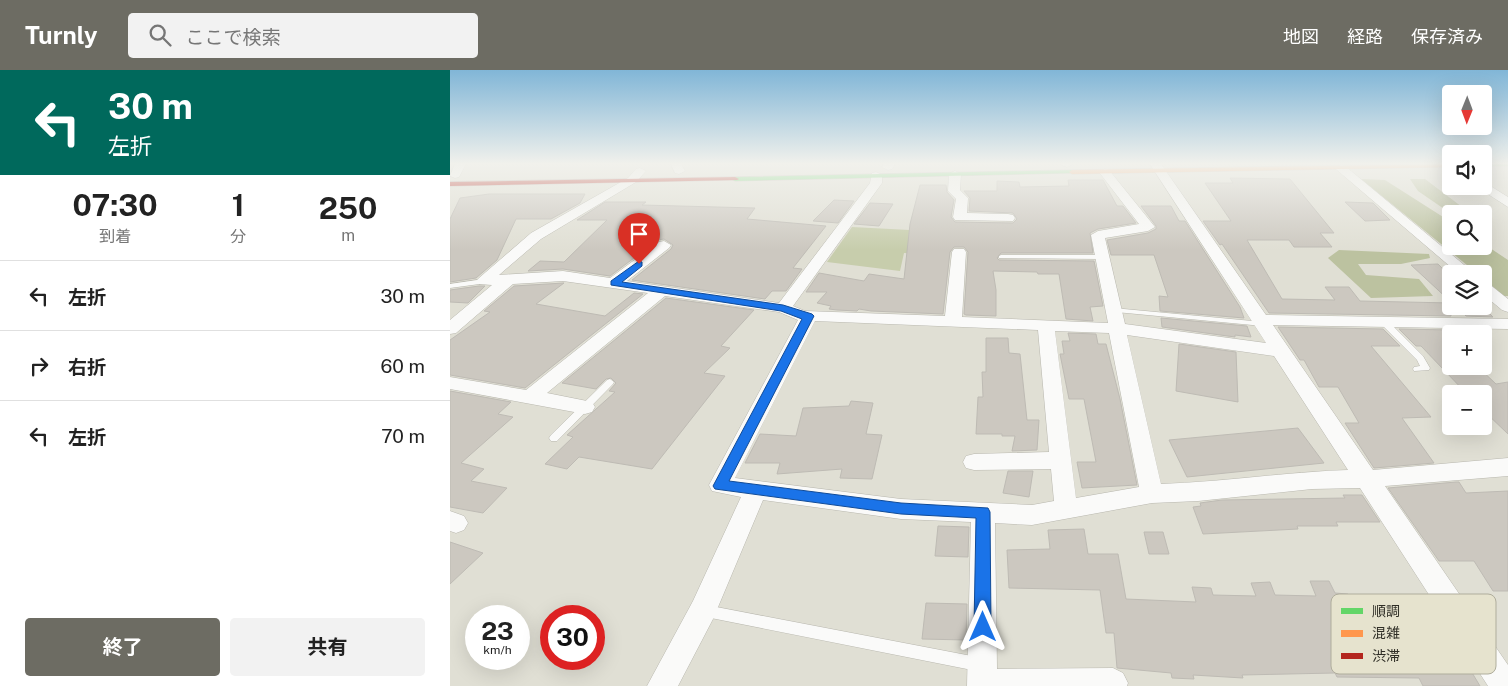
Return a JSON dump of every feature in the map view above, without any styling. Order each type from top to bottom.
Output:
[{"type":"street","points":[[484,281],[536,236],[608,193]]},
{"type":"street","points":[[783,308],[869,193]]},
{"type":"street","points":[[957,193],[962,198],[960,217],[1008,218]]},
{"type":"street","points":[[1121,193],[1148,227],[1098,236],[1152,494]]},
{"type":"street","points":[[1175,193],[1443,594]]},
{"type":"street","points":[[1371,193],[1457,265]]},
{"type":"street","points":[[1494,193],[1508,203]]},
{"type":"street","points":[[991,202],[991,218]]},
{"type":"street","points":[[614,283],[664,244]]},
{"type":"street","points":[[953,321],[959,252]]},
{"type":"street","points":[[484,281],[563,276],[783,308],[802,316],[1046,325],[1116,319],[1281,351]]},
{"type":"street","points":[[450,329],[510,279]]},
{"type":"street","points":[[530,397],[662,290]]},
{"type":"street","points":[[1492,294],[1508,307]]},
{"type":"street","points":[[809,316],[720,486],[901,508],[1032,515],[1152,494],[1198,492],[1312,480],[1366,479],[1508,467]]},
{"type":"street","points":[[1262,322],[1508,324]]},
{"type":"street","points":[[1046,325],[1066,509]]},
{"type":"street","points":[[450,383],[585,407]]},
{"type":"street","points":[[974,462],[1061,460]]},
{"type":"street","points":[[662,686],[703,610],[756,490]]},
{"type":"street","points":[[983,512],[982,678],[1113,683]]},
{"type":"street","points":[[1496,673],[1505,686]]},
{"type":"lane","points":[[1000,257],[1102,257]]},
{"type":"lane","points":[[450,286],[484,281]]},
{"type":"lane","points":[[1116,319],[1262,322]]},
{"type":"lane","points":[[1384,322],[1420,358],[1426,368],[1417,369]]},
{"type":"lane","points":[[554,438],[610,382]]},
{"type":"lane","points":[[703,610],[982,678]]},
{"type":"green space","points":[[1378,193],[1405,193],[1442,216],[1442,245]]},
{"type":"green space","points":[[1421,193],[1442,193],[1442,195],[1446,195],[1459,205],[1442,205],[1442,208]]},
{"type":"green space","points":[[852,227],[929,231],[923,254],[904,253],[900,271],[827,262]]},
{"type":"green space","points":[[1492,249],[1508,260],[1508,296],[1504,296],[1492,286],[1492,265],[1467,265],[1455,255],[1492,255]]},
{"type":"green space","points":[[1339,250],[1429,254],[1430,258],[1401,264],[1358,264],[1366,275],[1419,279],[1433,296],[1371,298],[1328,258]]},
{"type":"building","points":[[918,193],[948,193],[954,200],[951,217],[955,222],[1013,223],[1017,219],[1013,213],[969,211],[970,198],[965,193],[1110,193],[1117,206],[1123,206],[1136,223],[1098,229],[1090,233],[1093,253],[1001,253],[997,258],[999,260],[1094,261],[1103,306],[1090,307],[1093,321],[1066,319],[1059,274],[1038,274],[1037,272],[993,271],[996,290],[996,316],[964,314],[968,252],[964,247],[954,247],[950,252],[943,314],[829,309],[831,306],[817,303],[827,292],[806,292],[819,273],[864,281],[869,274],[904,279],[910,224]]},
{"type":"building","points":[[1212,193],[1301,193],[1334,233],[1320,233],[1332,247],[1294,247],[1289,240],[1247,240],[1282,299],[1335,300],[1325,287],[1349,287],[1360,301],[1442,303],[1442,315],[1451,316],[1269,313],[1222,244],[1220,245],[1203,221],[1231,221]]},
{"type":"building","points":[[489,194],[585,194],[580,203],[551,219],[516,219],[497,260],[476,278],[450,282],[450,219],[460,198]]},
{"type":"building","points":[[834,200],[854,201],[838,223],[813,221]]},
{"type":"building","points":[[605,202],[646,202],[642,205],[755,208],[747,219],[826,226],[793,268],[802,269],[786,291],[772,291],[765,299],[632,280],[671,249],[673,245],[664,239],[658,240],[610,276],[563,269],[528,271],[540,261],[564,262],[607,220],[577,220]]},
{"type":"building","points":[[1345,202],[1373,203],[1390,220],[1365,221]]},
{"type":"building","points":[[870,203],[893,204],[879,226],[854,224]]},
{"type":"building","points":[[1141,206],[1171,206],[1179,221],[1185,221],[1240,307],[1244,318],[1160,311],[1159,296],[1168,297],[1154,255],[1111,255],[1107,240],[1148,233],[1156,229],[1156,226]]},
{"type":"building","points":[[1438,264],[1442,268],[1442,294],[1411,265]]},
{"type":"building","points":[[564,283],[536,304],[605,316],[634,293],[643,294],[525,388],[450,375],[450,340],[490,312],[484,311],[514,286]]},
{"type":"building","points":[[485,286],[468,303],[450,302],[450,290]]},
{"type":"building","points":[[666,298],[754,310],[721,346],[730,348],[704,373],[725,376],[652,469],[579,457],[567,469],[545,464],[573,437],[567,435],[615,392],[609,391],[616,383],[611,378],[606,379],[596,389],[562,383]]},
{"type":"building","points":[[1491,315],[1493,317],[1466,316]]},
{"type":"building","points":[[1161,318],[1247,326],[1251,337],[1235,335],[1235,337],[1162,327]]},
{"type":"building","points":[[1278,327],[1383,329],[1400,346],[1371,346],[1431,417],[1402,418],[1434,463],[1374,468],[1345,423],[1359,423],[1338,387],[1319,387],[1304,360],[1300,360]]},
{"type":"building","points":[[1399,329],[1442,330],[1442,368],[1421,346],[1416,346]]},
{"type":"building","points":[[1068,333],[1096,334],[1098,344],[1106,344],[1120,399],[1137,485],[1082,488],[1077,462],[1096,462],[1084,399],[1069,399],[1060,354],[1064,354],[1062,341],[1070,341]]},
{"type":"building","points":[[986,338],[1008,338],[1009,353],[1020,354],[1027,420],[1039,420],[1037,450],[1012,451],[1015,436],[976,434],[978,397],[983,397],[982,372],[986,372]]},
{"type":"building","points":[[1179,344],[1236,352],[1238,402],[1176,391]]},
{"type":"building","points":[[1449,375],[1486,375],[1496,384],[1508,382],[1508,434],[1492,419],[1492,385],[1458,385]]},
{"type":"building","points":[[450,391],[511,402],[498,414],[513,417],[461,463],[484,469],[471,481],[507,488],[483,513],[450,507]]},
{"type":"building","points":[[851,401],[873,403],[866,434],[882,435],[872,479],[840,478],[842,469],[777,474],[780,463],[745,463],[760,434],[796,436],[803,408],[849,406]]},
{"type":"building","points":[[1298,428],[1324,463],[1187,477],[1169,440]]},
{"type":"building","points":[[1008,471],[1033,471],[1029,497],[1003,493]]},
{"type":"building","points":[[1459,482],[1466,493],[1508,491],[1508,591],[1493,591],[1474,561],[1439,561],[1388,488]]},
{"type":"building","points":[[1343,495],[1362,495],[1380,522],[1336,522],[1338,526],[1297,526],[1298,529],[1203,534],[1193,507],[1201,506],[1200,503],[1222,500],[1345,498]]},
{"type":"building","points":[[938,526],[969,527],[968,557],[935,556]]},
{"type":"building","points":[[1084,529],[1088,554],[1118,554],[1126,599],[1196,602],[1192,587],[1211,588],[1213,595],[1256,596],[1251,583],[1270,582],[1275,595],[1316,596],[1310,581],[1329,581],[1335,593],[1348,594],[1331,594],[1331,673],[1242,675],[1243,678],[1193,675],[1194,679],[1172,678],[1171,673],[1117,668],[1114,633],[1106,633],[1100,590],[1009,588],[1007,550],[1050,549],[1048,530]]},
{"type":"building","points":[[1144,532],[1163,532],[1169,554],[1149,554]]},
{"type":"building","points":[[450,542],[483,553],[450,584]]},
{"type":"building","points":[[926,603],[967,604],[966,640],[922,639]]},
{"type":"building","points":[[1336,674],[1473,674],[1480,686],[1423,686],[1419,678],[1337,677]]},
{"type":"route","points":[[639,264],[614,283],[783,308],[802,316],[809,316],[720,486],[901,508],[983,512],[983,627]]}]
